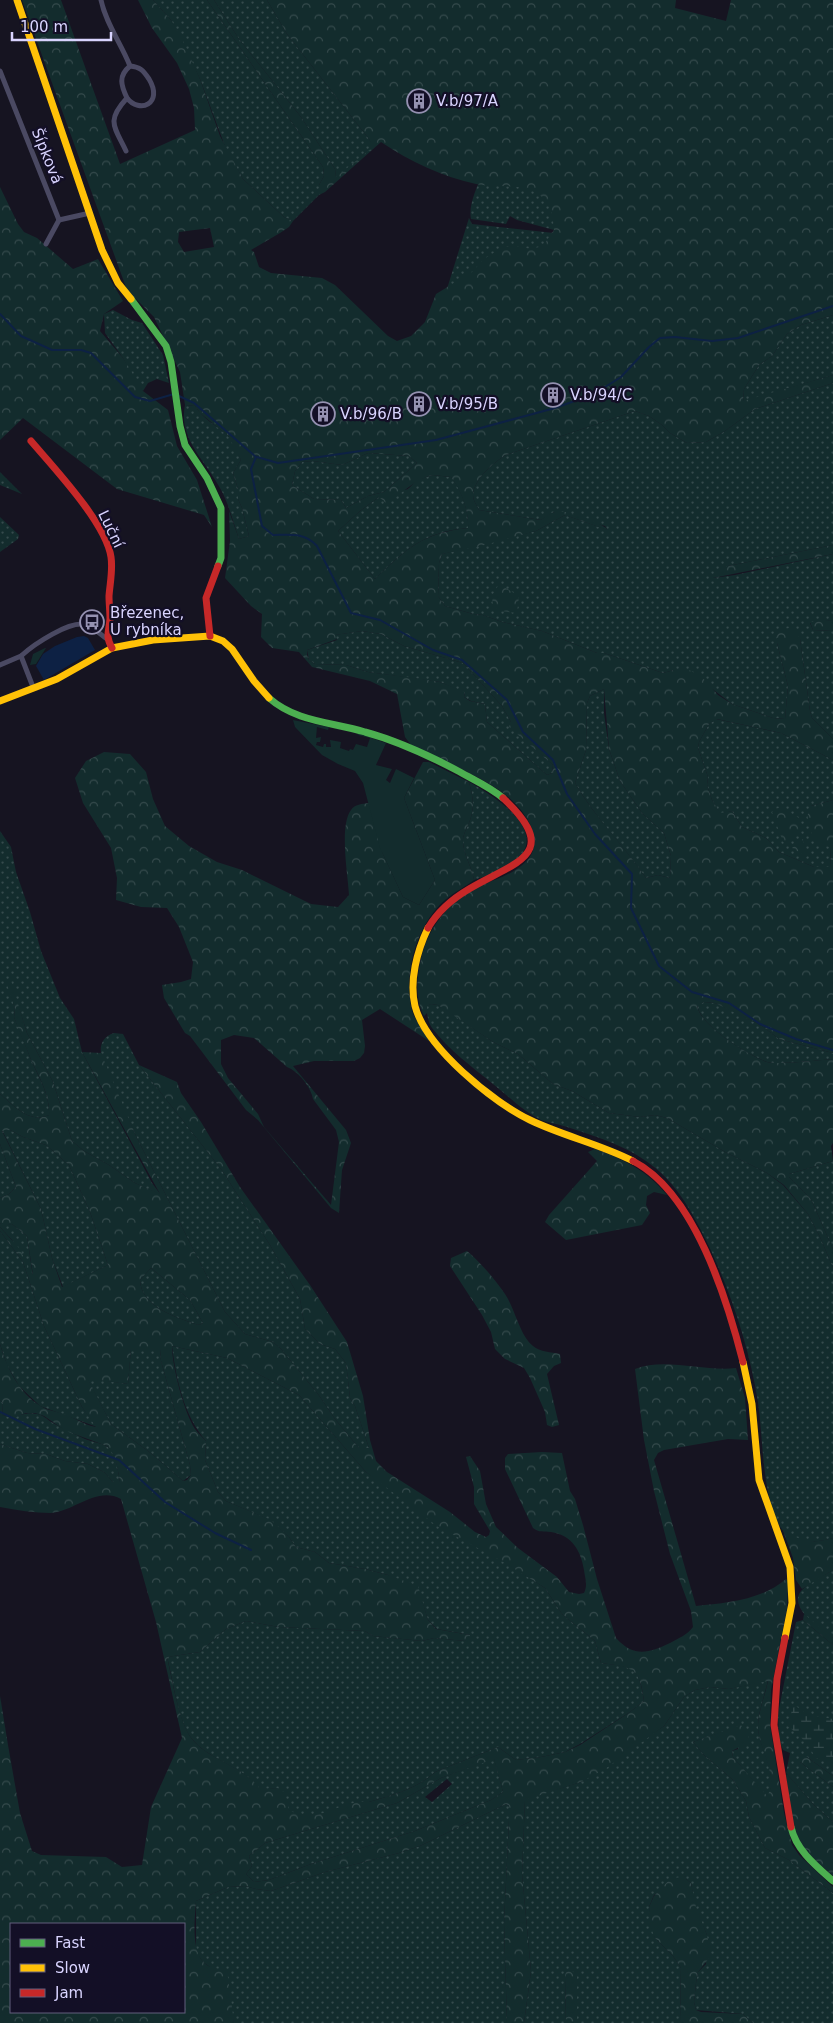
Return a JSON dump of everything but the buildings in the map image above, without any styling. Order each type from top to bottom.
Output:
[{"type":"street","points":[[17,0],[102,250],[112,271],[166,346],[171,362],[180,426],[185,445],[207,478],[221,508],[220,558],[206,598],[210,636]]},
{"type":"street","points":[[101,0],[107,20],[130,66]]},
{"type":"street","points":[[130,66],[141,68],[153,86],[155,94],[151,102],[146,105],[133,104],[126,98],[121,82],[122,76],[130,66]]},
{"type":"street","name":"Šípková","points":[[0,71],[59,220]]},
{"type":"street","points":[[126,98],[116,110],[113,122],[126,151]]},
{"type":"street","points":[[46,244],[59,220],[90,212]]},
{"type":"street","name":"Luční","points":[[31,441],[74,491],[100,531],[108,549],[111,559],[111,580],[109,596],[110,618],[106,639]]},
{"type":"street","points":[[0,665],[21,656],[42,639],[75,625],[89,626],[106,639],[112,648]]},
{"type":"street","points":[[0,701],[57,679],[112,648],[153,640],[210,636],[218,638],[232,648],[261,692],[281,708],[303,717],[347,726],[392,740],[494,791],[504,799],[527,825],[531,835],[531,845],[519,863],[504,872],[476,884],[448,903],[438,913],[430,926],[417,957],[413,981],[416,1011],[428,1032],[454,1061],[480,1086],[508,1108],[530,1121],[618,1154],[644,1167],[660,1181],[686,1215],[708,1260],[727,1306],[742,1354],[750,1393],[759,1479],[789,1559],[791,1608],[778,1671],[774,1725],[791,1830],[802,1853],[833,1882]]},
{"type":"street","points":[[21,656],[34,687]]},
{"type":"green space","points":[[22,0],[61,0],[120,164],[195,130],[194,108],[189,89],[177,63],[152,28],[138,0],[153,0],[171,20],[181,37],[200,79],[220,136],[243,179],[284,217],[293,221],[289,227],[251,250],[254,252],[259,267],[271,273],[322,278],[335,285],[388,336],[397,341],[411,336],[425,322],[436,294],[472,272],[484,259],[503,247],[516,246],[531,249],[543,246],[554,230],[552,213],[546,201],[536,193],[520,187],[484,185],[463,181],[415,162],[381,142],[325,192],[319,195],[319,185],[324,176],[323,167],[207,0],[214,0],[239,39],[301,117],[335,169],[336,177],[373,147],[369,139],[287,34],[267,0],[676,0],[675,8],[726,21],[731,0],[833,0],[833,315],[801,325],[787,334],[772,356],[759,365],[744,389],[743,401],[833,375],[833,383],[755,409],[706,442],[687,443],[670,433],[649,416],[635,411],[506,455],[480,477],[474,489],[473,497],[479,510],[541,520],[553,513],[568,512],[592,520],[610,531],[565,515],[536,531],[442,554],[439,563],[438,596],[445,606],[542,631],[597,653],[604,653],[663,673],[674,670],[689,670],[701,676],[718,695],[732,704],[773,718],[785,719],[788,686],[777,643],[777,631],[793,627],[800,639],[812,718],[833,739],[833,760],[781,733],[717,719],[709,724],[699,742],[698,748],[708,777],[707,785],[712,800],[720,813],[732,811],[742,827],[766,838],[779,852],[814,867],[831,867],[830,847],[815,839],[810,830],[809,810],[811,806],[833,800],[833,1053],[779,1039],[762,1026],[715,1003],[704,1002],[697,1006],[700,1014],[707,1022],[726,1039],[767,1062],[789,1063],[833,1059],[833,1143],[831,1146],[833,1161],[789,1174],[789,1177],[811,1199],[833,1249],[833,1268],[808,1214],[784,1185],[767,1173],[727,1153],[667,1118],[655,1115],[640,1117],[609,1113],[572,1091],[553,1084],[518,1054],[493,1042],[438,1005],[431,1004],[427,1006],[427,1013],[424,1016],[418,997],[418,977],[423,952],[433,928],[449,908],[468,892],[501,878],[521,866],[530,856],[534,846],[534,835],[530,824],[515,803],[496,788],[411,745],[405,737],[397,694],[370,681],[312,667],[299,652],[272,648],[261,637],[262,614],[251,606],[225,578],[230,541],[229,511],[239,539],[249,536],[238,499],[238,489],[233,473],[241,460],[228,436],[200,413],[195,406],[185,405],[180,372],[154,317],[127,290]],"holes":[[[210,228],[214,247],[184,252],[178,242],[179,232]],[[368,453],[409,456],[417,463],[384,492],[368,496],[346,508],[341,500],[314,499],[292,485],[295,471],[302,462],[313,461],[342,465]],[[433,475],[451,477],[464,501],[468,528],[452,530],[427,538],[407,551],[375,579],[338,531],[379,497],[387,504],[426,477]],[[362,631],[381,634],[404,646],[463,663],[502,706],[511,722],[509,727],[553,765],[552,773],[547,775],[487,722],[485,704],[470,701],[464,697],[465,692],[440,682],[368,672],[346,665],[315,664],[309,660],[307,650],[337,639],[335,635]],[[604,689],[609,749],[620,781],[642,813],[664,833],[671,856],[670,878],[658,875],[646,878],[591,808],[575,783],[586,750],[587,703],[590,696]]]},
{"type":"green space","points":[[153,0],[207,0],[323,167],[324,176],[319,185],[319,195],[293,221],[284,217],[243,179],[226,149],[200,79],[171,20]]},
{"type":"green space","points":[[214,0],[267,0],[287,34],[374,147],[336,178],[335,169],[301,117],[239,39]]},
{"type":"green space","points":[[507,130],[603,235],[446,292],[469,218],[472,224],[554,233],[554,230],[517,220],[510,216],[506,224],[471,219],[473,198],[477,186]]},
{"type":"green space","points":[[0,187],[18,224],[24,232],[37,238],[73,269],[98,259],[123,301],[104,314],[100,331],[123,358],[143,391],[168,410],[177,446],[197,480],[212,527],[204,515],[117,489],[23,418],[0,440]]},
{"type":"green space","points":[[113,310],[142,323],[163,355],[169,383],[157,379],[148,383],[143,391],[135,381],[123,358],[105,333],[104,314]]},
{"type":"green space","points":[[833,315],[833,375],[743,402],[744,389],[759,365],[772,356],[787,334],[801,325]]},
{"type":"green space","points":[[833,383],[833,545],[728,566],[713,578],[833,554],[833,620],[810,623],[813,630],[833,631],[833,739],[812,718],[800,639],[777,643],[788,686],[785,719],[773,718],[732,704],[711,688],[674,670],[663,673],[604,653],[597,653],[542,631],[445,606],[438,596],[439,563],[442,554],[536,531],[565,515],[554,512],[541,520],[479,510],[473,497],[474,489],[480,477],[506,455],[635,411],[649,416],[670,433],[687,443],[706,442],[755,409]],"holes":[[[565,515],[605,526],[608,530]]]},
{"type":"green space","points":[[185,405],[195,406],[198,411],[227,435],[235,447],[241,460],[233,473],[238,489],[238,499],[249,536],[239,539],[223,494],[189,439],[184,417]]},
{"type":"green space","points":[[368,453],[409,456],[417,463],[384,492],[368,496],[346,508],[341,500],[314,499],[292,485],[295,471],[302,462],[313,461],[342,465]]},
{"type":"green space","points":[[0,472],[22,494],[0,485]]},
{"type":"green space","points":[[433,475],[451,477],[455,482],[464,501],[468,528],[439,533],[427,538],[406,551],[375,579],[338,531],[379,497],[408,489],[417,480]]},
{"type":"green space","points":[[0,517],[19,535],[18,539],[0,552]]},
{"type":"green space","points":[[833,545],[833,554],[713,578],[715,574],[728,566]]},
{"type":"green space","points":[[499,584],[519,596],[517,613],[501,611],[493,607],[492,596]]},
{"type":"green space","points":[[833,620],[833,631],[813,630],[810,622]]},
{"type":"green space","points":[[362,631],[381,634],[404,646],[463,663],[502,706],[511,722],[533,747],[553,765],[552,773],[547,775],[487,722],[485,704],[471,701],[464,697],[465,693],[440,682],[368,672],[346,665],[315,664],[309,660],[307,650],[337,640],[334,635]]},
{"type":"green space","points":[[45,648],[36,664],[30,665],[33,654]]},
{"type":"green space","points":[[604,689],[604,713],[609,749],[620,781],[642,813],[664,833],[671,856],[670,878],[658,875],[646,878],[591,808],[575,783],[586,750],[587,703],[590,696]]},
{"type":"green space","points":[[716,719],[781,733],[833,760],[833,800],[811,806],[830,847],[831,868],[814,867],[779,852],[766,838],[742,827],[732,811],[720,814],[712,800],[707,785],[708,777],[698,748],[699,742],[709,724]]},
{"type":"green space","points":[[293,720],[329,727],[328,730],[317,727],[316,738],[321,737],[320,742],[317,742],[316,745],[323,747],[326,744],[326,747],[331,747],[330,740],[341,742],[340,748],[349,751],[350,749],[353,750],[356,744],[367,747],[370,738],[358,735],[357,733],[386,743],[376,765],[392,769],[386,780],[390,783],[396,769],[414,778],[404,798],[435,880],[419,905],[403,897],[380,848],[363,783],[355,771],[322,755],[295,727]]},
{"type":"green space","points":[[104,752],[130,754],[146,772],[153,799],[165,826],[189,846],[217,862],[242,870],[311,904],[338,907],[349,895],[345,827],[347,817],[353,808],[369,803],[383,854],[403,897],[419,905],[435,880],[404,798],[423,762],[429,762],[469,782],[473,808],[463,844],[474,880],[448,897],[435,910],[419,936],[411,966],[409,982],[412,1011],[429,1041],[380,1009],[362,1020],[365,1046],[364,1053],[360,1058],[354,1061],[314,1061],[293,1066],[346,1130],[351,1143],[342,1170],[339,1213],[331,1208],[258,1120],[246,1110],[190,1036],[185,1033],[164,998],[162,985],[191,979],[193,962],[179,927],[167,908],[141,907],[116,900],[117,878],[111,848],[83,803],[75,778],[86,761]],"holes":[[[234,1035],[254,1038],[303,1080],[310,1090],[313,1099],[336,1130],[339,1142],[331,1205],[264,1127],[258,1114],[228,1078],[221,1064],[221,1040]]]},
{"type":"green space","points":[[469,782],[503,804],[522,826],[527,837],[525,849],[516,860],[501,869],[474,880],[463,844],[473,808]]},
{"type":"green space","points":[[778,808],[799,818],[802,828],[787,844],[783,842],[772,812]]},
{"type":"green space","points":[[0,831],[11,847],[16,872],[41,951],[60,998],[74,1019],[82,1052],[152,1183],[161,1195],[135,1183],[84,1151],[72,1141],[53,1082],[27,1033],[8,983],[15,1009],[14,1017],[44,1088],[48,1101],[49,1115],[35,1117],[29,1115],[0,1094]]},
{"type":"green space","points":[[803,839],[807,857],[792,848]]},
{"type":"green space","points":[[11,981],[27,1033],[53,1082],[72,1141],[84,1151],[135,1183],[160,1194],[82,1052],[101,1053],[136,1136],[225,1312],[245,1334],[273,1342],[281,1349],[359,1448],[369,1448],[355,1406],[350,1398],[346,1363],[335,1349],[320,1344],[305,1329],[300,1299],[270,1245],[221,1169],[139,1065],[177,1082],[181,1093],[201,1122],[240,1187],[310,1285],[347,1342],[363,1396],[370,1440],[376,1461],[387,1472],[450,1512],[475,1532],[486,1537],[490,1531],[474,1504],[474,1487],[466,1457],[470,1456],[480,1471],[486,1504],[496,1527],[518,1548],[557,1577],[569,1592],[579,1594],[584,1593],[586,1584],[583,1563],[578,1550],[565,1537],[533,1528],[505,1469],[505,1458],[508,1454],[562,1453],[570,1491],[575,1499],[597,1579],[616,1638],[629,1649],[642,1652],[655,1649],[683,1636],[693,1627],[691,1611],[670,1554],[654,1491],[644,1440],[635,1369],[659,1364],[724,1369],[736,1368],[745,1398],[748,1440],[728,1439],[664,1450],[658,1453],[654,1460],[696,1606],[755,1596],[766,1592],[786,1579],[788,1581],[787,1608],[771,1690],[770,1725],[784,1813],[792,1845],[799,1855],[833,1887],[833,1893],[789,1860],[765,1848],[749,1817],[746,1801],[733,1780],[704,1755],[693,1742],[741,1725],[751,1741],[732,1751],[733,1757],[767,1796],[771,1781],[770,1772],[759,1735],[758,1721],[768,1681],[729,1689],[710,1687],[695,1690],[684,1697],[664,1726],[605,1769],[581,1782],[525,1800],[522,1874],[531,1971],[524,2023],[507,2023],[504,1923],[509,1806],[506,1804],[420,1846],[399,1853],[325,1872],[271,1891],[245,1886],[228,1887],[196,1901],[196,1947],[204,1963],[213,1968],[227,1970],[234,2023],[0,2023],[0,1745],[8,1745],[20,1813],[32,1851],[41,1855],[106,1857],[122,1867],[142,1865],[151,1807],[182,1738],[156,1622],[121,1499],[103,1495],[51,1513],[0,1507],[0,1444],[27,1453],[46,1454],[65,1461],[88,1464],[104,1472],[113,1482],[120,1482],[115,1458],[107,1446],[66,1431],[44,1416],[35,1413],[26,1413],[13,1418],[2,1415],[3,1403],[0,1400],[0,1344],[16,1381],[22,1390],[37,1404],[96,1427],[82,1407],[44,1326],[23,1262],[0,1231],[0,1227],[19,1248],[33,1275],[27,1236],[12,1224],[2,1226],[0,1223],[0,1198],[9,1194],[16,1187],[0,1144],[0,1094],[29,1115],[42,1117],[49,1115],[44,1087],[20,1034],[14,1017],[15,1009],[7,984]],"holes":[[[10,1130],[46,1145],[69,1165],[90,1212],[108,1265],[62,1287],[52,1258],[41,1209],[2,1131]],[[151,1268],[190,1300],[203,1323],[199,1325],[181,1319],[153,1304],[142,1289],[140,1280]],[[172,1346],[227,1358],[299,1395],[366,1472],[437,1526],[507,1564],[545,1588],[562,1614],[595,1641],[601,1663],[621,1666],[633,1671],[640,1682],[644,1701],[580,1745],[565,1752],[516,1760],[498,1747],[435,1772],[420,1783],[395,1794],[369,1802],[348,1804],[310,1816],[289,1810],[284,1792],[277,1788],[260,1789],[245,1775],[199,1747],[187,1732],[183,1722],[176,1700],[167,1657],[200,1652],[226,1629],[246,1621],[279,1627],[365,1631],[373,1636],[422,1641],[434,1638],[465,1641],[470,1639],[470,1635],[436,1629],[428,1620],[418,1586],[365,1569],[329,1563],[315,1552],[296,1547],[289,1537],[271,1520],[226,1501],[218,1492],[205,1460],[206,1441],[195,1429],[187,1412],[179,1389]],[[131,1349],[160,1349],[161,1361],[190,1465],[191,1475],[187,1480],[183,1481],[152,1454],[111,1424],[88,1379],[128,1384]],[[494,1759],[503,1792],[491,1800],[415,1831],[311,1864],[269,1880],[254,1882],[246,1874],[252,1866],[249,1856],[265,1843],[397,1803],[441,1778]]]},
{"type":"green space","points":[[704,1002],[715,1003],[735,1012],[762,1026],[779,1039],[833,1053],[833,1059],[779,1063],[767,1062],[738,1047],[716,1031],[700,1013],[697,1005]]},
{"type":"green space","points":[[431,1004],[445,1009],[493,1042],[518,1054],[553,1084],[572,1091],[609,1113],[640,1117],[655,1115],[667,1118],[727,1153],[767,1173],[783,1185],[808,1214],[833,1268],[833,1538],[812,1542],[798,1540],[786,1534],[775,1515],[770,1501],[764,1467],[758,1402],[738,1318],[714,1257],[680,1195],[665,1177],[637,1155],[608,1141],[541,1120],[522,1108],[461,1058],[439,1036],[431,1026],[428,1018],[426,1006]]},
{"type":"green space","points":[[114,1033],[123,1034],[139,1065],[221,1169],[270,1245],[300,1299],[305,1329],[320,1344],[335,1349],[346,1363],[350,1398],[355,1406],[369,1448],[359,1448],[281,1349],[273,1342],[245,1334],[225,1312],[136,1136],[104,1065],[101,1055],[102,1042]]},
{"type":"green space","points":[[2,1130],[10,1130],[46,1145],[69,1165],[90,1212],[108,1265],[63,1287],[52,1258],[41,1209]]},
{"type":"green space","points":[[0,1144],[16,1187],[9,1194],[0,1198]]},
{"type":"green space","points":[[595,1149],[616,1157],[643,1172],[667,1195],[654,1192],[647,1196],[646,1205],[650,1213],[642,1225],[566,1240],[545,1222],[597,1161],[588,1152]]},
{"type":"green space","points":[[833,1161],[833,1249],[811,1199],[789,1177],[789,1174]]},
{"type":"green space","points":[[0,1223],[2,1225],[12,1224],[27,1236],[33,1277],[12,1240],[0,1227]]},
{"type":"green space","points":[[0,1231],[23,1262],[44,1326],[82,1407],[97,1427],[40,1406],[19,1386],[7,1365],[0,1344]]},
{"type":"green space","points":[[467,1251],[487,1271],[505,1294],[528,1342],[539,1350],[560,1354],[561,1363],[554,1366],[547,1374],[559,1425],[552,1427],[547,1425],[545,1412],[524,1368],[505,1359],[495,1349],[491,1332],[482,1315],[450,1266],[451,1258]]},
{"type":"green space","points":[[151,1268],[190,1300],[203,1323],[199,1325],[181,1319],[153,1304],[142,1289],[140,1280]]},
{"type":"green space","points":[[172,1346],[227,1358],[299,1395],[366,1472],[545,1588],[562,1614],[595,1641],[601,1663],[628,1668],[637,1675],[644,1701],[630,1712],[565,1752],[516,1760],[498,1747],[435,1772],[420,1783],[404,1791],[369,1802],[349,1805],[315,1815],[295,1815],[286,1807],[277,1788],[260,1790],[245,1775],[199,1747],[192,1739],[183,1722],[167,1657],[200,1652],[226,1629],[246,1621],[279,1627],[365,1631],[373,1636],[422,1641],[434,1638],[465,1641],[470,1635],[437,1629],[428,1620],[422,1601],[388,1575],[329,1563],[315,1552],[296,1547],[289,1537],[270,1520],[226,1501],[218,1492],[205,1460],[206,1441],[192,1420],[182,1396]]},
{"type":"green space","points":[[131,1348],[160,1349],[161,1361],[190,1465],[191,1475],[183,1481],[152,1454],[111,1424],[87,1378],[128,1384]]},
{"type":"green space","points":[[0,1400],[3,1403],[2,1415],[12,1416],[32,1413],[44,1416],[51,1422],[85,1439],[108,1447],[116,1460],[120,1482],[113,1482],[104,1472],[88,1464],[65,1461],[46,1454],[27,1453],[0,1444]]},
{"type":"green space","points":[[782,1528],[800,1539],[819,1541],[833,1538],[833,1570],[802,1589],[796,1580],[793,1558]]},
{"type":"green space","points":[[833,1570],[833,1638],[806,1616],[798,1602],[799,1595],[803,1589]]},
{"type":"green space","points":[[804,1614],[833,1638],[833,1645],[803,1620]]},
{"type":"green space","points":[[803,1620],[833,1645],[833,1776],[807,1757],[800,1757],[800,1762],[833,1787],[833,1822],[814,1805],[786,1773],[790,1753],[783,1750],[779,1740],[778,1714],[796,1622]]},
{"type":"green space","points":[[768,1680],[758,1721],[759,1735],[772,1781],[771,1790],[767,1797],[733,1757],[732,1751],[738,1749],[741,1726],[693,1742],[704,1755],[733,1780],[746,1801],[749,1817],[765,1848],[789,1860],[833,1893],[833,2023],[753,2023],[743,2014],[696,2010],[694,2002],[696,1983],[698,1972],[706,1964],[707,1935],[695,1907],[691,1883],[686,1879],[686,1876],[654,1895],[649,1907],[655,1938],[673,1956],[681,1968],[680,2023],[577,2023],[577,1975],[565,1977],[566,2023],[524,2023],[531,1971],[522,1874],[525,1799],[581,1782],[664,1726],[684,1697],[695,1690],[710,1687],[729,1689]]},
{"type":"green space","points":[[0,1696],[8,1745],[0,1745]]},
{"type":"green space","points":[[794,1705],[809,1715],[833,1719],[833,1765],[816,1758],[806,1742],[788,1726]]},
{"type":"green space","points":[[800,1757],[807,1757],[833,1776],[833,1787],[800,1762]]},
{"type":"green space","points":[[494,1758],[503,1792],[491,1800],[415,1831],[311,1864],[269,1880],[254,1882],[246,1874],[252,1866],[249,1856],[265,1843],[397,1803],[441,1778]],"holes":[[[447,1779],[452,1784],[432,1802],[425,1797]]]},
{"type":"green space","points":[[787,1774],[814,1805],[833,1822],[833,1876],[807,1853],[799,1841],[791,1813]]},
{"type":"green space","points":[[506,1804],[509,1806],[504,1923],[507,2023],[234,2023],[210,1967],[203,1962],[196,1952],[196,1901],[228,1887],[245,1886],[271,1891],[325,1872],[399,1853],[420,1846]]},
{"type":"green space","points":[[686,1876],[686,1879],[691,1883],[696,1907],[707,1935],[710,1957],[698,1972],[694,2002],[696,2010],[701,2012],[743,2014],[753,2023],[680,2023],[681,1968],[673,1956],[655,1938],[651,1928],[649,1907],[654,1896],[670,1879]]},
{"type":"green space","points":[[570,1969],[577,1975],[577,2023],[566,2023],[565,1977],[566,1971]]},
{"type":"water","points":[[84,636],[88,638],[95,650],[44,680],[36,666],[43,654],[55,646]]},
{"type":"waterway","points":[[257,457],[278,463],[436,440],[555,408],[594,394],[621,377],[660,338],[675,337],[712,341],[738,338],[833,306]]},
{"type":"waterway","points":[[0,314],[21,336],[52,350],[81,350],[91,353],[135,397],[150,401],[174,394]]},
{"type":"waterway","points":[[179,396],[194,403],[256,457],[251,469],[262,526],[273,535],[302,536],[317,546],[351,613],[380,620],[433,650],[462,660],[507,700],[523,732],[553,760],[567,794],[595,834],[632,874],[631,908],[659,966],[692,992],[729,1003],[760,1024],[796,1039],[833,1050]]},
{"type":"waterway","points":[[0,1412],[35,1429],[119,1460],[165,1502],[215,1533],[251,1550]]},
{"type":"traffic: fast","points":[[131,299],[166,346],[171,362],[180,426],[185,445],[207,478],[221,508],[221,558],[218,566]]},
{"type":"traffic: fast","points":[[269,698],[280,706],[303,717],[365,732],[414,749],[493,790],[503,798]]},
{"type":"traffic: fast","points":[[791,1827],[802,1850],[833,1881]]},
{"type":"traffic: slow","points":[[17,0],[102,250],[118,283],[131,299]]},
{"type":"traffic: slow","points":[[0,701],[57,679],[112,648],[153,640],[210,636],[223,641],[232,649],[254,681],[269,698]]},
{"type":"traffic: slow","points":[[428,928],[420,946],[415,966],[413,996],[422,1022],[432,1039],[446,1056],[480,1087],[515,1112],[543,1126],[633,1161]]},
{"type":"traffic: slow","points":[[743,1362],[752,1404],[759,1480],[790,1567],[792,1603],[785,1638]]},
{"type":"traffic: jam","points":[[31,441],[90,512],[107,543],[112,562],[108,634],[112,648]]},
{"type":"traffic: jam","points":[[210,636],[206,598],[218,566]]},
{"type":"traffic: jam","points":[[428,928],[441,911],[457,897],[516,863],[526,855],[531,845],[530,832],[521,817],[503,798]]},
{"type":"traffic: jam","points":[[633,1161],[655,1176],[674,1197],[691,1222],[718,1279],[743,1362]]},
{"type":"traffic: jam","points":[[785,1638],[777,1679],[774,1725],[791,1827]]},
{"type":"place","name":"V.b/97/A","points":[[419,101]]},
{"type":"place","name":"V.b/94/C","points":[[553,395]]},
{"type":"place","name":"V.b/95/B","points":[[419,404]]},
{"type":"place","name":"V.b/96/B","points":[[323,414]]},
{"type":"place","name":"Březenec, U rybníka","points":[[92,622]]}]
